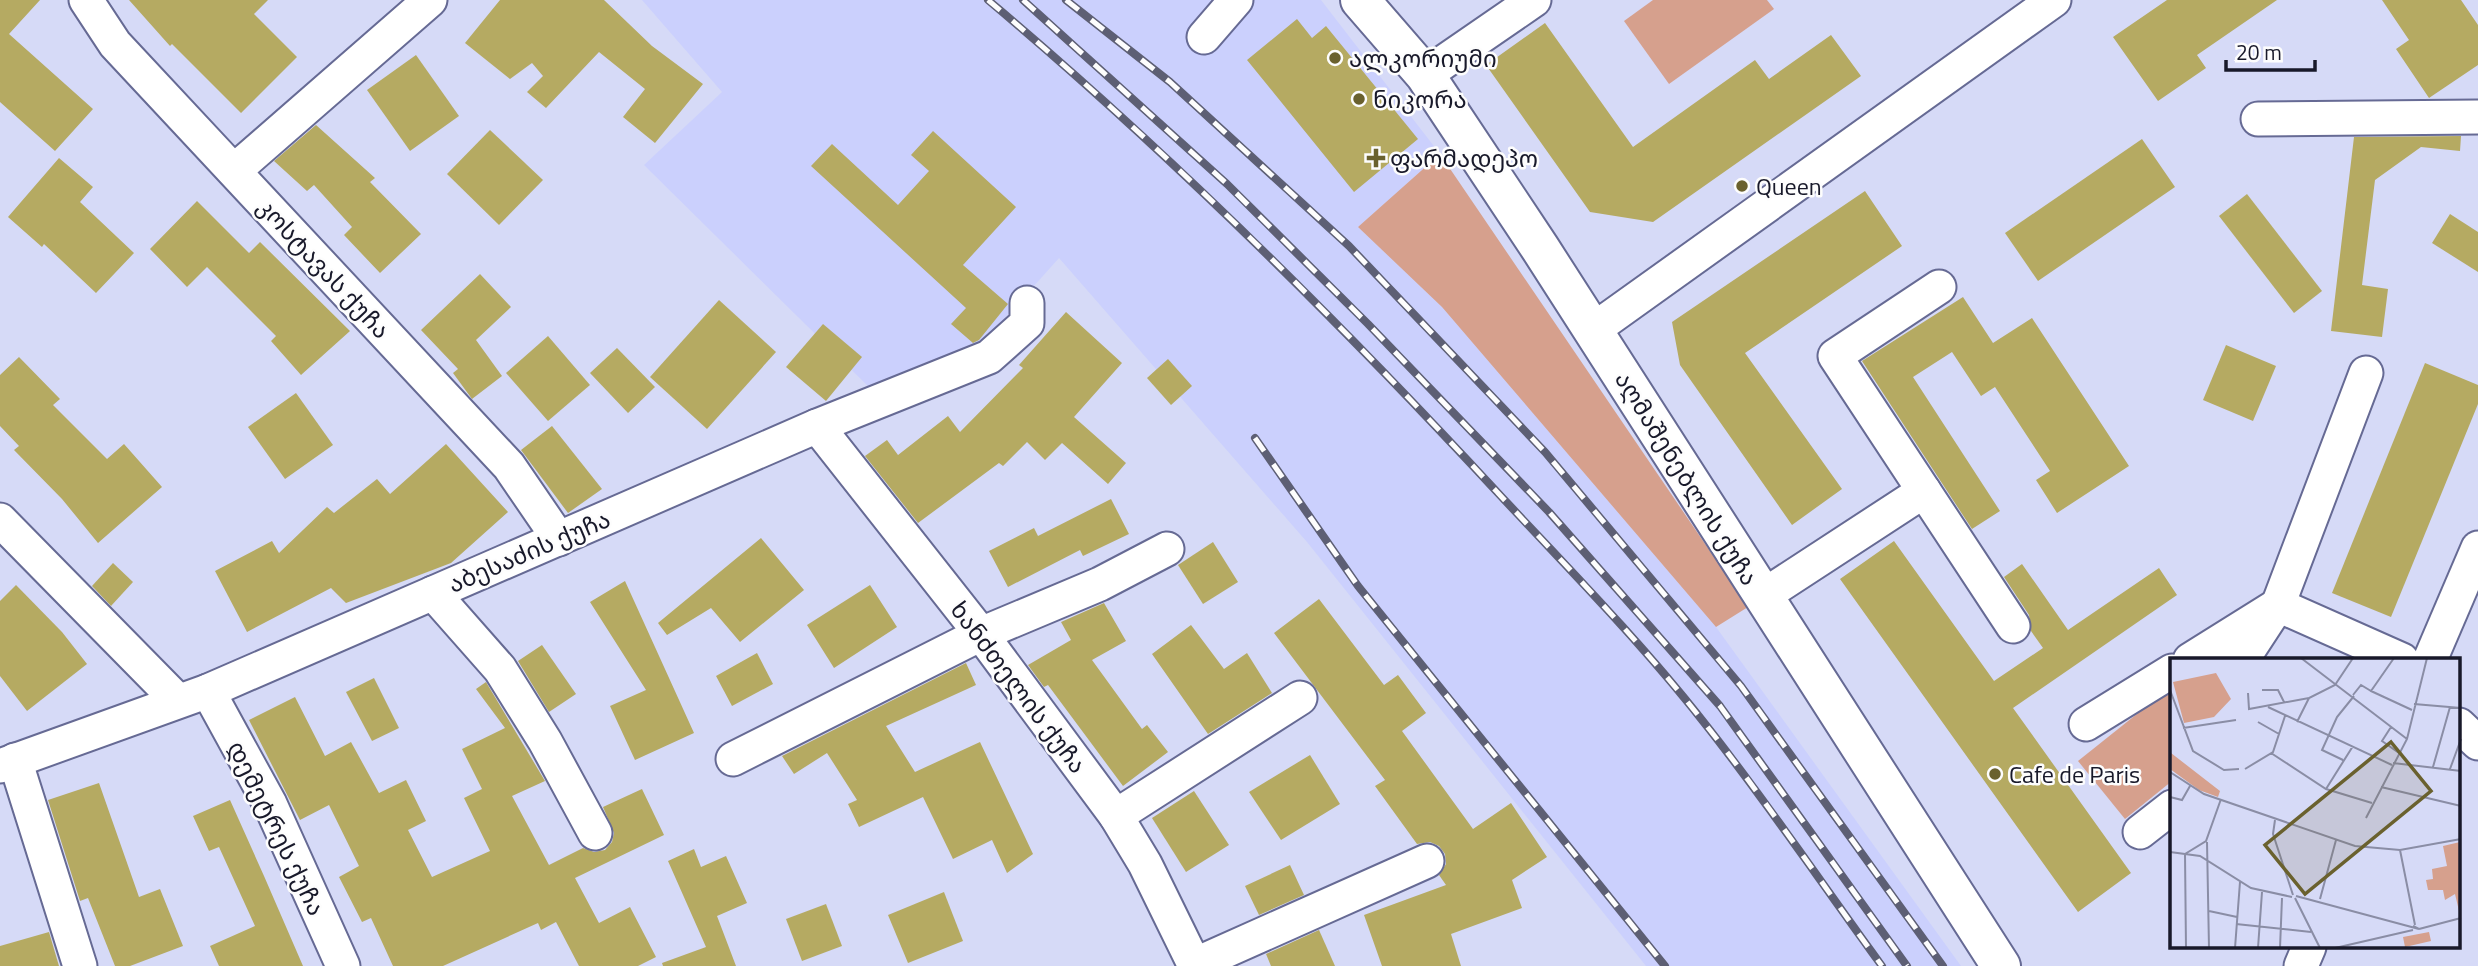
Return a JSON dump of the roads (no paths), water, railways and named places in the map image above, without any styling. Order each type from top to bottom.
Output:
[{"type":"main road","name":"აღმაშენებლის ქუჩა","points":[[1360,0],[1425,75],[1593,330],[2001,966]]},
{"type":"street","name":"კოსტავას ქუჩა","points":[[86,0],[115,44],[509,466],[559,539]]},
{"type":"street","points":[[234,171],[430,0]]},
{"type":"street","points":[[1204,37],[1236,0]]},
{"type":"street","points":[[1425,75],[1534,0]]},
{"type":"street","points":[[1593,330],[2054,0]]},
{"type":"street","points":[[2258,119],[2478,117]]},
{"type":"street","points":[[1939,287],[1835,356],[2013,626]]},
{"type":"street","name":"აბესაძის ქუჩა","points":[[7,763],[193,696],[817,426],[989,357],[1027,323],[1027,303]]},
{"type":"street","points":[[2243,658],[2278,605],[2366,373]]},
{"type":"street","name":"ხანძთელის ქუჩა","points":[[817,426],[981,634],[1116,816],[1145,864],[1195,965]]},
{"type":"street","points":[[1763,596],[1924,491]]},
{"type":"street","name":"დემეტრეს ქუჩა","points":[[0,520],[193,696],[270,804],[343,966]]},
{"type":"street","points":[[2431,658],[2478,548]]},
{"type":"street","points":[[733,759],[981,634],[1100,584],[1167,549]]},
{"type":"street","points":[[433,593],[500,670],[545,741],[594,833]]},
{"type":"street","points":[[2193,658],[2278,605]]},
{"type":"street","points":[[2278,605],[2397,658]]},
{"type":"street","points":[[2086,724],[2170,672]]},
{"type":"street","points":[[1116,816],[1300,698]]},
{"type":"street","points":[[2460,726],[2478,743]]},
{"type":"street","points":[[7,763],[80,966]]},
{"type":"street","points":[[2140,832],[2170,809]]},
{"type":"street","points":[[1195,965],[1427,861]]},
{"type":"street","points":[[2301,966],[2309,948]]},
{"type":"railway","points":[[988,0],[1121,117],[1250,238],[1376,364],[1602,604],[1678,690],[1725,750],[1882,966]]},
{"type":"railway","points":[[1023,0],[1227,184],[1368,324],[1549,512],[1720,706],[1907,966]]},
{"type":"railway","points":[[1066,0],[1170,82],[1349,246],[1545,452],[1741,686],[1943,966]]},
{"type":"railway","points":[[1255,438],[1358,586],[1665,966]]},
{"type":"place","name":"ალკორიუმი","points":[[1335,58]]},
{"type":"place","name":"ნიკორა","points":[[1359,99]]},
{"type":"place","name":"ფარმადეპო","points":[[1376,158]]},
{"type":"place","name":"Queen","points":[[1742,186]]},
{"type":"place","name":"Cafe de Paris","points":[[1995,774]]}]
